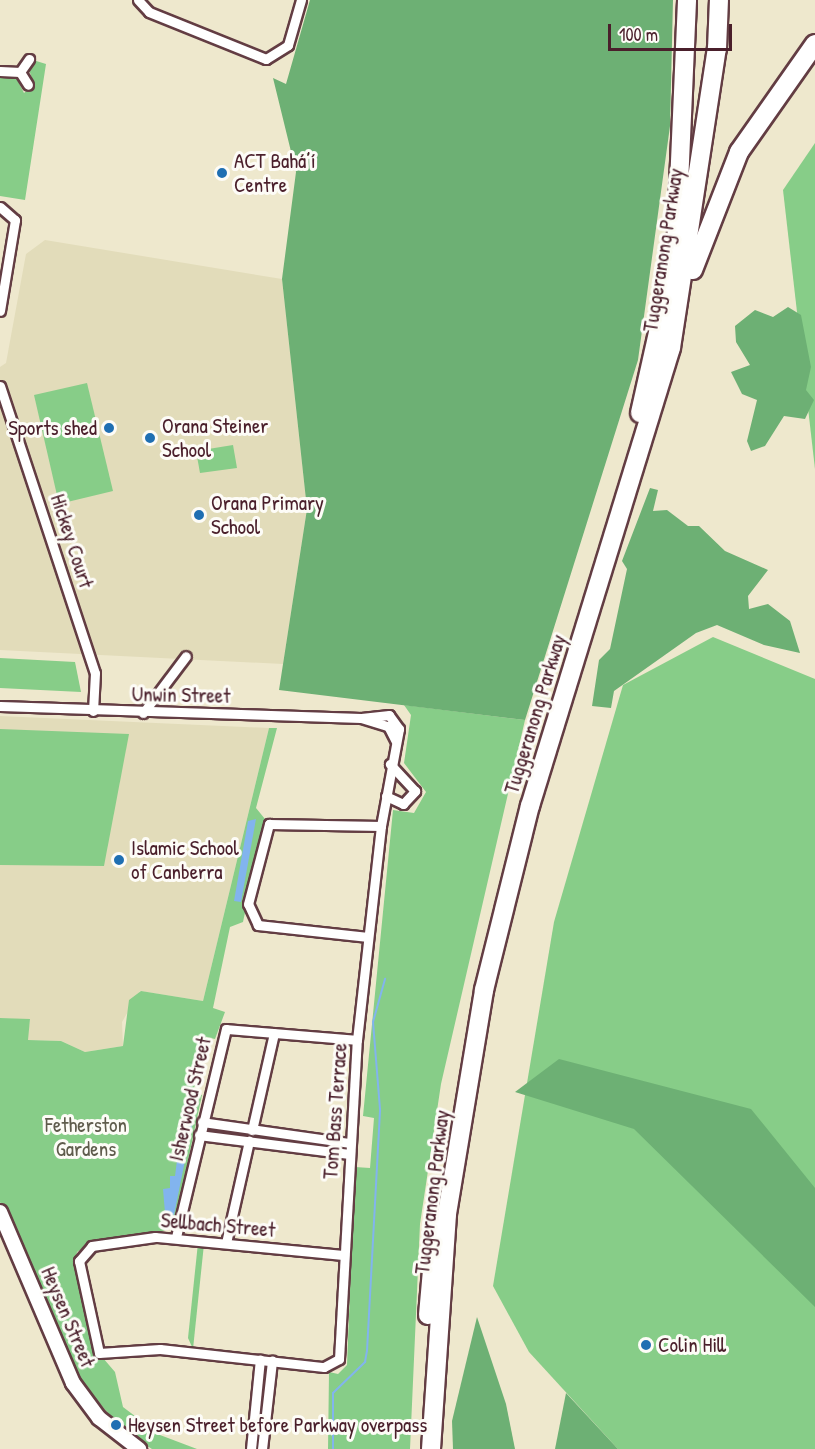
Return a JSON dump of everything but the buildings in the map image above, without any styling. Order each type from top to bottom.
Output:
[{"type":"highway","points":[[675,255],[687,0]]},
{"type":"highway","name":"Tuggeranong Parkway","points":[[422,1449],[431,1255],[472,992],[519,806],[633,442],[675,255],[708,0]]},
{"type":"highway","name":"Tuggeranong Parkway","points":[[431,1449],[447,1214],[484,990],[530,806],[671,348],[717,49],[719,0]]},
{"type":"highway","points":[[671,348],[724,185],[757,120],[815,44]]},
{"type":"main road","name":"Heysen Street","points":[[0,1212],[73,1383],[110,1429],[134,1449]]},
{"type":"street","points":[[138,0],[149,12],[266,59],[288,45],[301,0]]},
{"type":"street","points":[[20,72],[29,59]]},
{"type":"street","points":[[0,71],[20,72]]},
{"type":"street","points":[[20,72],[28,85]]},
{"type":"street","points":[[0,207],[15,220],[0,311]]},
{"type":"street","name":"Hickey Court","points":[[0,386],[95,673],[93,711]]},
{"type":"street","points":[[143,713],[186,656]]},
{"type":"street","name":"Unwin Street","points":[[0,706],[143,713],[394,718],[399,729],[395,740]]},
{"type":"street","name":"Tom Bass Terrace","points":[[272,1361],[328,1366],[338,1361],[357,1040],[381,826],[395,740]]},
{"type":"street","points":[[386,796],[405,803],[415,791],[390,764]]},
{"type":"street","points":[[368,937],[258,925],[248,904],[269,824],[381,826]]},
{"type":"street","name":"Isherwood Street","points":[[176,1237],[226,1029],[357,1040]]},
{"type":"street","points":[[252,1130],[274,1033]]},
{"type":"street","points":[[202,1122],[350,1143]]},
{"type":"street","points":[[199,1135],[349,1154]]},
{"type":"street","points":[[226,1243],[249,1142]]},
{"type":"street","name":"Sellbach Street","points":[[272,1361],[160,1349],[99,1353],[79,1261],[84,1249],[176,1237],[344,1255]]},
{"type":"street","points":[[251,1449],[260,1359]]},
{"type":"street","points":[[262,1449],[272,1361]]},
{"type":"shaded area","name":"Orana Steiner School","points":[[45,240],[282,279],[307,509],[283,664],[0,650],[0,367],[6,363],[26,254]]},
{"type":"shaded area","name":"Islamic School of Canberra","points":[[0,716],[269,728],[203,1001],[140,991],[122,1022],[123,1046],[85,1052],[61,1041],[27,1040],[30,1020],[0,1018]]},
{"type":"green space","points":[[310,0],[673,0],[670,126],[638,360],[525,720],[279,690],[307,509],[282,279],[296,172],[273,78],[286,84]]},
{"type":"green space","points":[[33,60],[46,64],[25,200],[0,196],[0,77],[16,77],[24,93],[34,84],[29,70]]},
{"type":"green space","points":[[815,143],[815,469],[783,190]]},
{"type":"green space","points":[[788,307],[801,315],[811,367],[806,390],[814,400],[805,419],[784,416],[765,446],[751,451],[747,441],[757,400],[742,394],[731,372],[750,365],[736,342],[735,326],[755,310],[773,317]]},
{"type":"green space","points":[[87,383],[113,491],[59,504],[34,395]]},
{"type":"green space","points":[[233,445],[237,468],[200,473],[196,451]]},
{"type":"green space","points":[[650,488],[658,490],[653,511],[667,510],[688,526],[699,526],[725,551],[768,570],[748,596],[749,609],[768,604],[790,621],[800,653],[764,645],[717,625],[696,633],[614,691],[611,708],[592,706],[599,660],[610,649],[627,569],[622,561]]},
{"type":"green space","points":[[713,637],[815,679],[815,1449],[618,1449],[529,1352],[493,1286],[554,922],[623,685]]},
{"type":"green space","points":[[0,658],[75,662],[81,692],[0,688]]},
{"type":"green space","points":[[404,705],[525,720],[441,1084],[420,1224],[410,1449],[328,1449],[329,1372],[338,1374],[347,1365],[355,1167],[370,1168],[374,1118],[363,1116],[393,810],[414,813],[426,792],[404,763],[411,715]]},
{"type":"green space","name":"Fetherston Gardens","points":[[269,728],[277,728],[256,808],[265,819],[243,922],[230,927],[213,1008],[225,1012],[215,1039],[206,1037],[193,1093],[202,1095],[174,1226],[154,1235],[90,1243],[77,1252],[75,1263],[91,1344],[115,1372],[123,1407],[160,1435],[197,1449],[152,1449],[122,1430],[76,1375],[0,1202],[0,1018],[30,1019],[28,1040],[61,1041],[85,1052],[123,1046],[129,1000],[141,991],[203,1001]]},
{"type":"green space","points":[[0,729],[129,734],[104,866],[0,865]]},
{"type":"green space","points":[[559,1059],[751,1109],[815,1188],[815,1307],[634,1129],[515,1092]]},
{"type":"green space","points":[[198,1243],[204,1244],[193,1349],[188,1338]]},
{"type":"green space","points":[[477,1317],[506,1404],[515,1449],[453,1449],[452,1421]]},
{"type":"green space","points":[[566,1393],[618,1449],[555,1449]]},
{"type":"water","points":[[256,819],[241,902],[234,901],[248,821]]},
{"type":"water","points":[[185,1098],[190,1098],[194,1116],[174,1215],[165,1213],[163,1189],[170,1188],[170,1176],[175,1176]]},
{"type":"waterway","points":[[333,1449],[333,1393],[365,1362],[367,1351],[380,1109],[373,1022],[385,979]]},
{"type":"place","name":"ACT Bahá’í Centre","points":[[222,173]]},
{"type":"place","name":"Sports shed","points":[[109,428]]},
{"type":"place","name":"Orana Steiner School","points":[[150,438]]},
{"type":"place","name":"Orana Primary School","points":[[199,515]]},
{"type":"place","name":"Islamic School of Canberra","points":[[119,860]]},
{"type":"place","name":"Colin Hill","points":[[646,1345]]},
{"type":"place","name":"Heysen Street before Parkway overpass","points":[[116,1425]]}]
